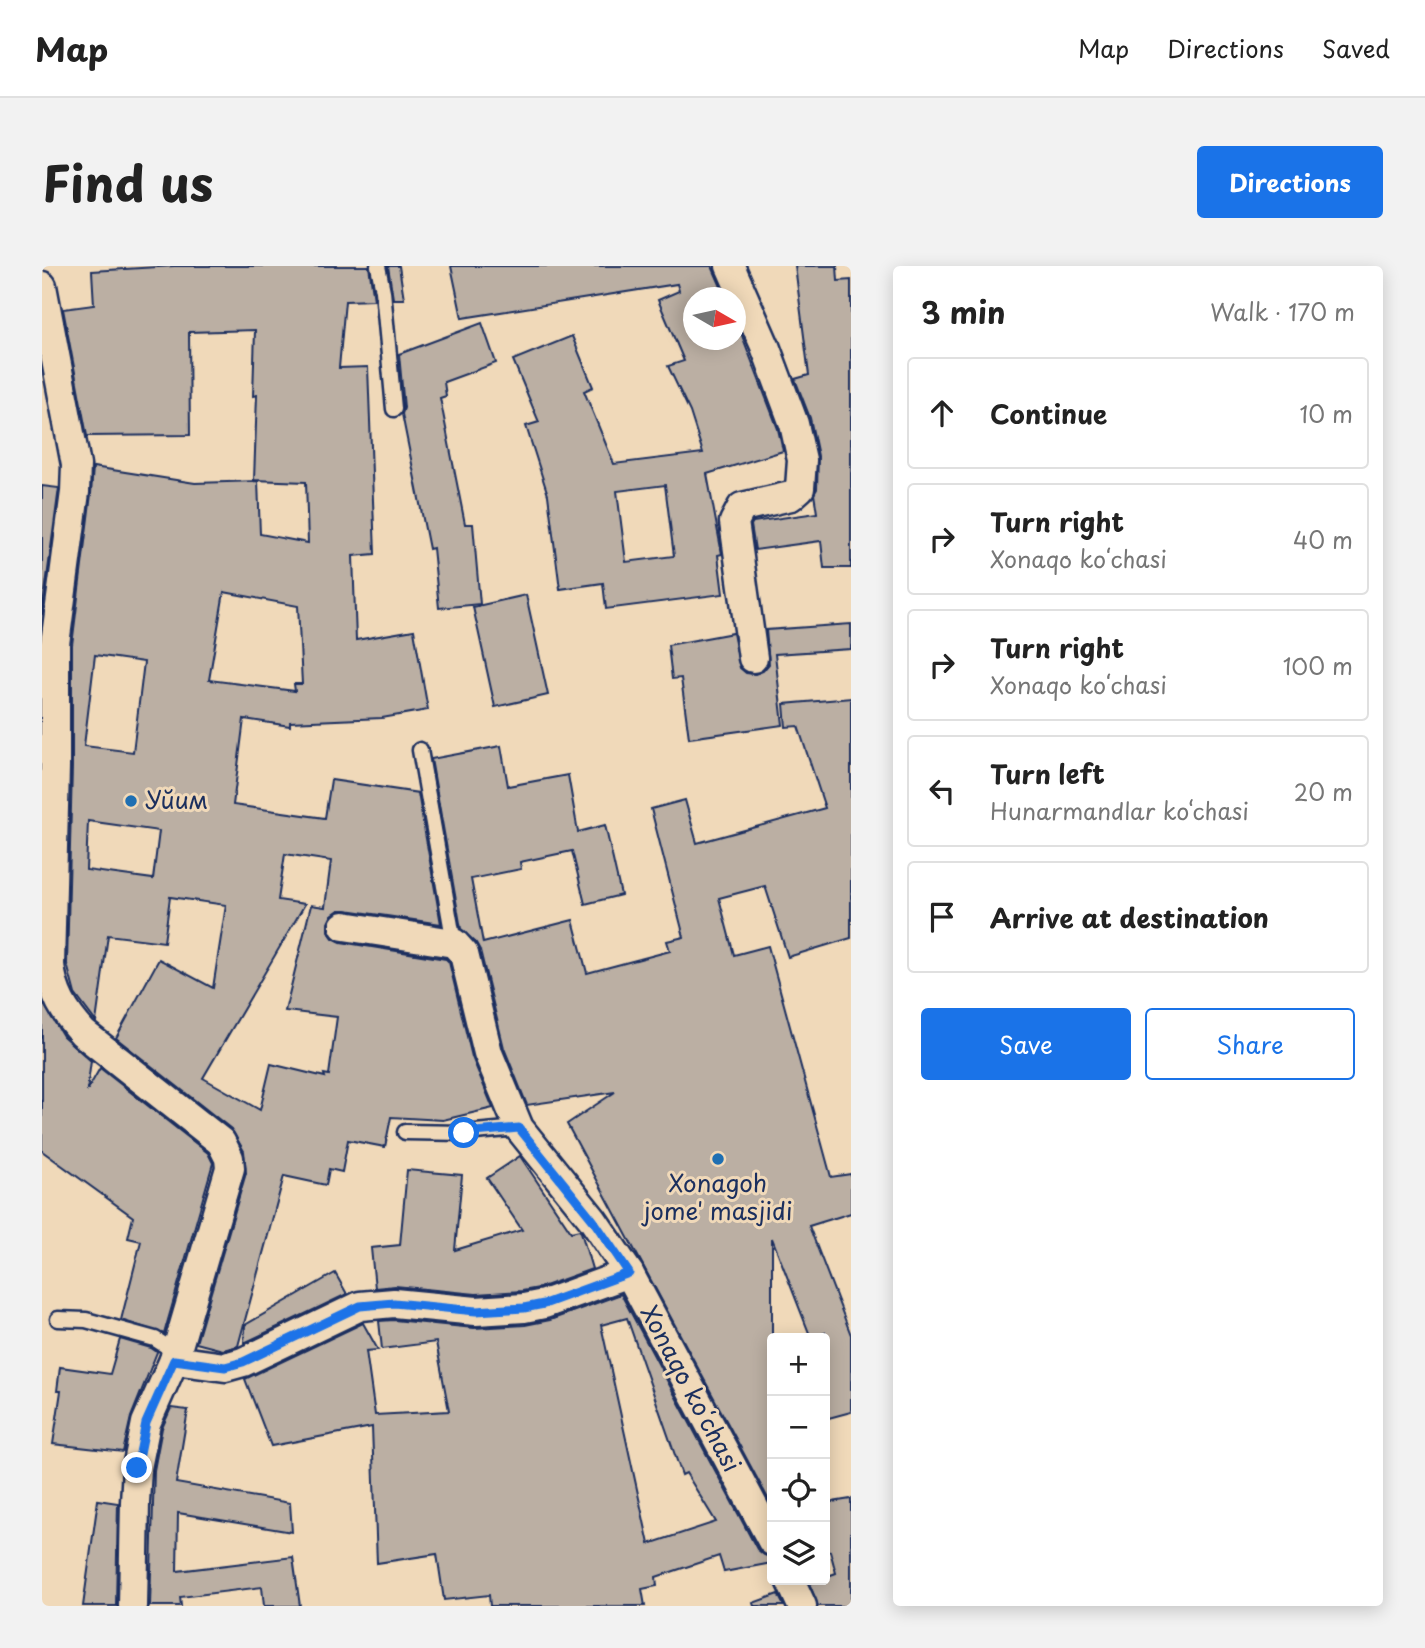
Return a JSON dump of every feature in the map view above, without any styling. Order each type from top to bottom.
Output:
[{"type":"street","points":[[730,266],[765,346],[794,425],[802,460],[800,488],[791,495],[742,507],[734,522],[752,658]]},
{"type":"street","points":[[42,286],[76,465],[75,492],[55,644],[50,965],[52,985],[66,1014],[83,1033],[221,1142],[229,1158],[230,1168],[174,1360],[146,1423],[137,1468],[133,1606]]},
{"type":"street","points":[[344,926],[454,943]]},
{"type":"street","name":"Xonaqo koʻchasi","points":[[454,943],[464,954],[488,1053],[519,1128],[593,1220],[629,1273],[767,1532]]},
{"type":"street","points":[[174,1360],[225,1367],[243,1362],[360,1306],[394,1303],[476,1311],[524,1308],[544,1304],[629,1273]]},
{"type":"street","points":[[792,1585],[802,1606]]},
{"type":"lane","points":[[377,266],[383,291],[394,409]]},
{"type":"lane","points":[[420,750],[454,943]]},
{"type":"lane","points":[[405,1132],[464,1133],[519,1128]]},
{"type":"lane","points":[[58,1319],[86,1320],[155,1339],[166,1346],[174,1360]]},
{"type":"building","points":[[174,266],[369,266],[374,300],[345,301],[339,368],[368,367],[375,554],[353,556],[356,640],[414,630],[428,710],[382,718],[290,722],[290,726],[244,719],[233,805],[325,818],[331,780],[418,793],[441,924],[339,910],[332,915],[328,931],[333,938],[341,942],[446,959],[449,962],[472,1057],[493,1108],[443,1120],[391,1117],[385,1147],[348,1140],[342,1172],[329,1169],[326,1185],[284,1176],[238,1346],[223,1350],[196,1343],[246,1173],[244,1151],[231,1129],[116,1038],[159,959],[213,988],[226,905],[170,897],[164,942],[108,935],[96,1022],[75,994],[67,964],[72,645],[93,467],[195,483],[258,481],[260,534],[308,543],[306,482],[254,480],[257,395],[253,396],[255,330],[189,332],[190,435],[87,436],[63,309],[94,305],[92,271]],"holes":[[[224,592],[298,606],[302,684],[294,684],[295,691],[209,680]],[[95,655],[144,662],[133,752],[84,746]],[[88,821],[159,831],[153,879],[86,870]],[[285,854],[331,861],[325,907],[311,905],[285,1011],[337,1017],[329,1075],[324,1074],[325,1077],[271,1064],[260,1110],[203,1078],[305,904],[278,900]]]},
{"type":"building","points":[[388,266],[399,266],[404,299],[393,299]]},
{"type":"building","points":[[451,266],[712,266],[721,287],[683,287],[683,350],[746,350],[746,346],[778,429],[783,451],[707,474],[722,554],[718,555],[723,594],[606,609],[603,583],[560,589],[548,495],[526,426],[539,422],[513,360],[572,336],[593,387],[584,391],[614,464],[703,453],[690,412],[668,366],[684,361],[658,300],[679,291],[677,284],[462,318]],"holes":[[[665,485],[674,556],[626,562],[617,491]]]},
{"type":"building","points":[[795,266],[837,266],[838,281],[851,280],[851,568],[824,568],[821,541],[755,550],[751,525],[753,522],[817,513],[814,494],[817,489],[818,456],[810,418],[795,379],[809,375]]},
{"type":"building","points":[[482,323],[496,363],[444,382],[446,396],[440,398],[465,524],[473,524],[480,604],[439,608],[433,548],[429,549],[402,414],[404,408],[399,354]]},
{"type":"building","points":[[42,486],[59,488],[42,615]]},
{"type":"building","points":[[526,595],[548,695],[495,707],[473,607]]},
{"type":"building","points":[[851,624],[851,649],[775,654],[783,725],[689,738],[681,678],[672,679],[668,645],[733,633],[740,668],[746,673],[755,674],[763,671],[769,664],[766,630]]},
{"type":"building","points":[[851,698],[851,938],[788,957],[765,886],[719,898],[734,955],[768,946],[831,1177],[851,1174],[851,1213],[809,1226],[851,1335],[851,1412],[830,1418],[830,1333],[809,1333],[772,1238],[772,1333],[767,1333],[767,1497],[567,1124],[615,1092],[527,1105],[504,1048],[480,950],[461,929],[431,759],[501,746],[508,786],[568,775],[578,832],[605,825],[621,895],[585,904],[572,851],[520,862],[521,869],[471,879],[483,943],[573,920],[587,973],[670,951],[667,941],[684,937],[651,809],[685,800],[697,843],[825,808],[798,726],[786,727],[784,704]]},
{"type":"building","points":[[42,1001],[63,1036],[91,1061],[87,1091],[100,1068],[208,1153],[213,1163],[164,1334],[121,1320],[141,1241],[128,1238],[133,1217],[42,1151]]},
{"type":"building","points":[[520,1156],[571,1232],[581,1232],[592,1269],[539,1288],[522,1291],[476,1294],[395,1286],[375,1288],[371,1248],[400,1245],[407,1170],[462,1175],[455,1250],[522,1230],[487,1178]]},
{"type":"building","points":[[335,1273],[347,1294],[244,1343],[245,1325]]},
{"type":"building","points":[[621,1294],[757,1549],[767,1556],[767,1564],[724,1572],[719,1556],[656,1577],[657,1586],[642,1589],[645,1606],[490,1606],[489,1595],[444,1600],[437,1554],[377,1563],[372,1427],[271,1446],[245,1379],[363,1323],[378,1350],[366,1351],[375,1415],[449,1411],[436,1342],[382,1349],[379,1321],[474,1328],[525,1325],[550,1320]],"holes":[[[627,1318],[682,1475],[686,1473],[716,1522],[649,1544],[601,1325]]]},
{"type":"building","points":[[120,1339],[157,1352],[131,1417],[123,1452],[53,1444],[61,1391],[57,1391],[60,1367],[110,1374]]},
{"type":"building","points":[[171,1408],[188,1410],[176,1483],[290,1503],[292,1532],[178,1513],[177,1571],[293,1557],[300,1606],[264,1606],[262,1587],[180,1597],[181,1606],[150,1606],[154,1470],[162,1428]]},
{"type":"building","points":[[851,1499],[851,1606],[818,1606],[810,1585],[830,1585],[830,1575],[836,1573],[830,1551],[830,1502]]},
{"type":"building","points":[[98,1500],[118,1503],[116,1606],[83,1606]]},
{"type":"building","points":[[778,1594],[784,1606],[754,1606],[753,1603]]},
{"type":"place","name":"Уйим","points":[[131,801]]},
{"type":"place","name":"Xonagoh jome' masjidi","points":[[718,1159]]},
{"type":"route","points":[[137,1468],[146,1423],[174,1360],[225,1367],[243,1362],[360,1306],[394,1303],[476,1311],[524,1308],[544,1304],[629,1273],[593,1220],[519,1128],[464,1133]]}]
